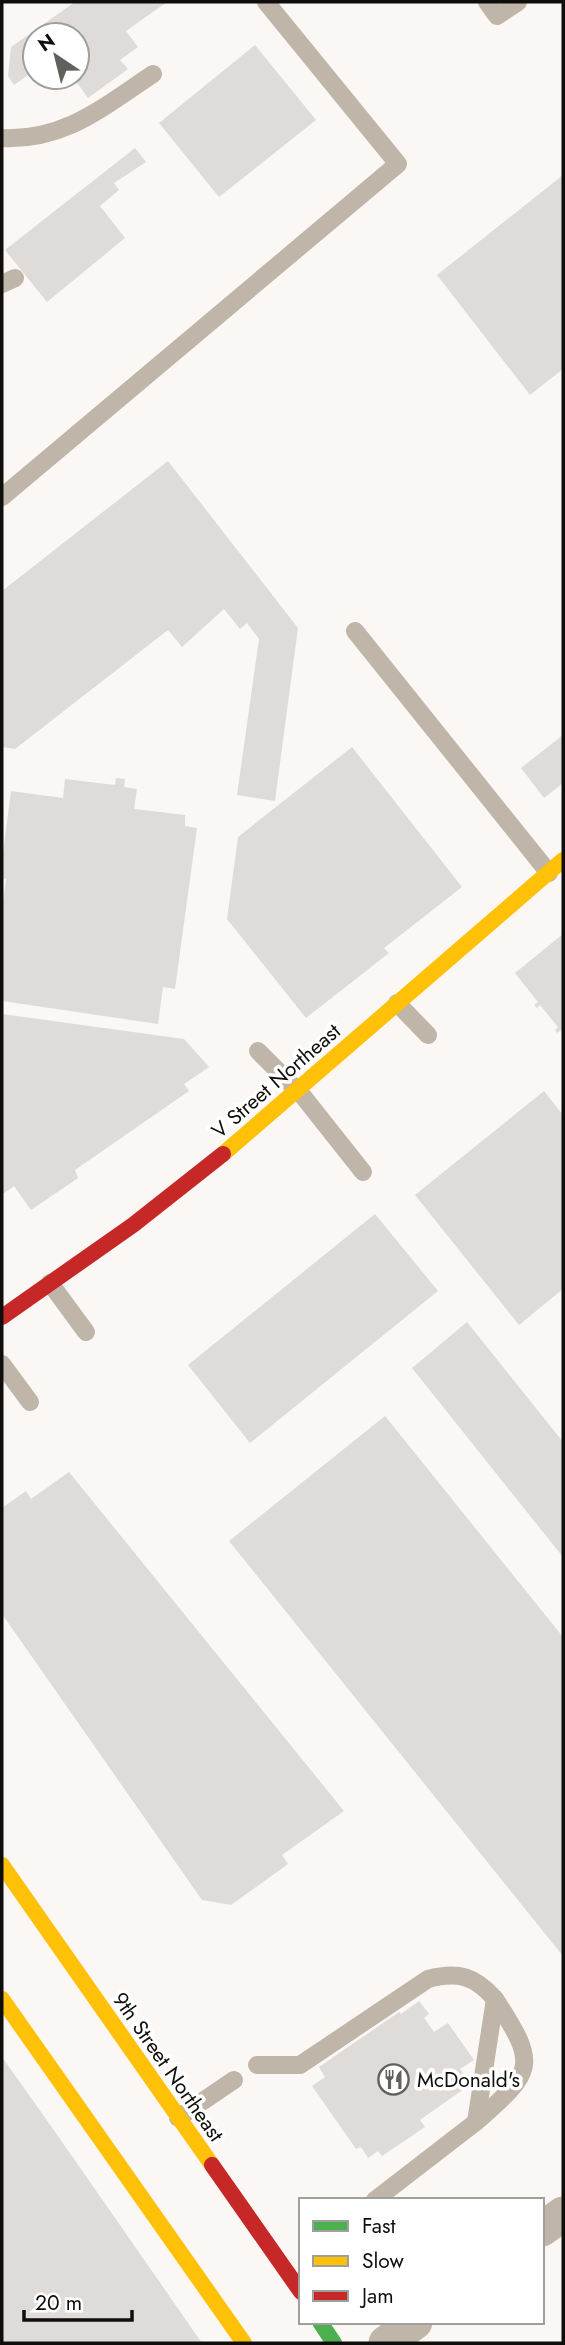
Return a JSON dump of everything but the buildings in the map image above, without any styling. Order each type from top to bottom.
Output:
[{"type":"main road","name":"V Street Northeast","points":[[2,1317],[172,1195],[297,1091],[563,859]]},
{"type":"main road","name":"9th Street Northeast","points":[[2,1865],[178,2118],[294,2268],[299,2285]]},
{"type":"main road","points":[[2,1999],[244,2343]]},
{"type":"main road","points":[[321,2324],[334,2343]]},
{"type":"street","points":[[544,2228],[563,2214]]},
{"type":"street","points":[[386,2343],[412,2324]]},
{"type":"lane","points":[[2,498],[398,163],[266,2]]},
{"type":"lane","points":[[487,2],[498,16],[518,2]]},
{"type":"lane","points":[[2,138],[24,139],[75,125],[153,74]]},
{"type":"lane","points":[[355,631],[549,873]]},
{"type":"lane","points":[[397,1003],[428,1035]]},
{"type":"lane","points":[[258,1051],[297,1091],[363,1172]]},
{"type":"lane","points":[[50,1283],[86,1332]]},
{"type":"lane","points":[[2,1364],[30,1402]]},
{"type":"lane","points":[[257,2065],[300,2065],[428,1979],[445,1975],[464,1976],[484,1987],[522,2041],[525,2062],[513,2089],[476,2122],[378,2198]]},
{"type":"lane","points":[[476,2122],[495,2000]]},
{"type":"lane","points":[[178,2118],[234,2080]]},
{"type":"traffic: fast","points":[[321,2324],[334,2343]]},
{"type":"traffic: slow","points":[[223,1154],[563,860]]},
{"type":"traffic: slow","points":[[2,1865],[212,2165]]},
{"type":"traffic: slow","points":[[2,1999],[244,2343]]},
{"type":"traffic: jam","points":[[2,1317],[133,1225],[223,1154]]},
{"type":"traffic: jam","points":[[212,2165],[299,2289]]},
{"type":"place","name":"McDonald's","points":[[394,2080]]}]
